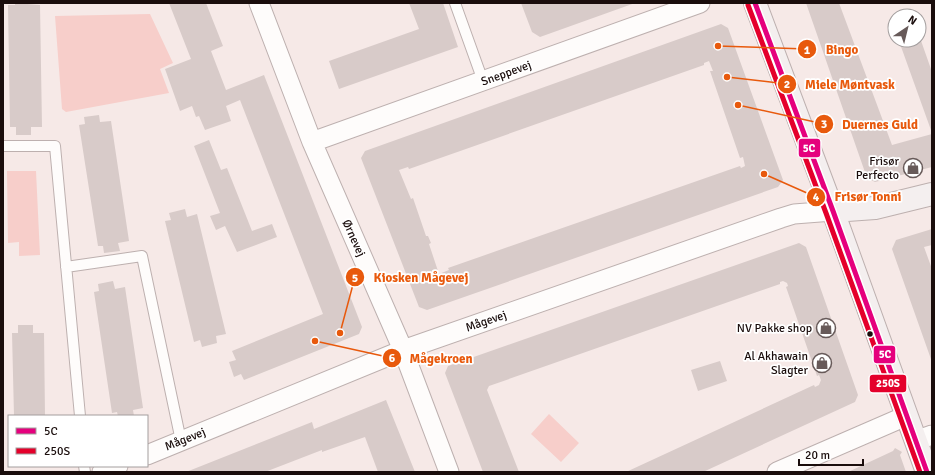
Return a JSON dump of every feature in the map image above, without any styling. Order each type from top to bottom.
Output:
[{"type":"street","name":"Ørnevej","points":[[259,3],[312,142],[403,350],[449,472]]},
{"type":"street","name":"Sneppevej","points":[[312,142],[700,3]]},
{"type":"street","points":[[755,3],[833,211],[906,416],[924,438],[927,472]]},
{"type":"street","points":[[833,211],[875,208],[932,194]]},
{"type":"street","name":"Mågevej","points":[[148,454],[403,350],[781,218],[794,214],[833,211]]},
{"type":"street","points":[[777,472],[906,416]]},
{"type":"street","points":[[102,472],[115,467]]},
{"type":"lane","points":[[455,3],[483,81]]},
{"type":"lane","points":[[3,146],[55,146],[80,415]]},
{"type":"lane","points":[[66,267],[142,256],[181,441]]},
{"type":"shaded area","points":[[150,14],[173,63],[160,69],[169,93],[66,112],[62,109],[55,16]]},
{"type":"shaded area","points":[[7,171],[36,171],[40,255],[19,256],[19,242],[8,243]]},
{"type":"shaded area","points":[[549,414],[579,443],[561,462],[531,434]]},
{"type":"building","points":[[15,3],[40,5],[42,127],[31,127],[31,135],[16,135],[16,127],[10,127],[8,5],[15,5]]},
{"type":"building","points":[[169,3],[206,3],[223,46],[211,51],[226,90],[264,75],[362,327],[359,334],[244,380],[241,374],[234,377],[229,362],[236,360],[232,351],[323,314],[240,100],[226,106],[231,121],[205,130],[199,116],[196,117],[192,106],[180,111],[165,69],[191,59]]},
{"type":"building","points":[[409,3],[443,3],[458,47],[339,89],[329,61],[419,29]]},
{"type":"building","points":[[521,3],[635,3],[540,37],[532,32]]},
{"type":"building","points":[[806,3],[839,3],[892,145],[932,134],[932,167],[875,182],[867,178]]},
{"type":"building","points":[[721,24],[728,28],[783,180],[778,187],[427,310],[419,307],[361,158],[365,151]],"holes":[[[709,61],[713,71],[710,71],[740,158],[743,157],[745,166],[741,168],[740,166],[448,268],[449,270],[439,274],[429,244],[431,243],[428,236],[426,236],[413,198],[411,199],[399,170],[408,167],[409,169],[704,65],[704,63]]]},
{"type":"building","points":[[902,48],[924,48],[932,72],[932,133]]},
{"type":"building","points":[[99,115],[100,122],[111,121],[129,241],[118,243],[120,251],[104,253],[103,246],[98,246],[79,125],[85,124],[84,117]]},
{"type":"building","points":[[209,140],[221,170],[227,168],[252,231],[272,224],[277,237],[237,252],[225,226],[216,230],[210,216],[220,213],[194,146]]},
{"type":"building","points":[[185,209],[187,217],[197,214],[226,334],[216,336],[217,343],[202,347],[200,340],[194,342],[165,221],[171,220],[169,213]]},
{"type":"building","points":[[932,229],[932,245],[924,247],[932,269],[932,362],[892,249],[896,240]]},
{"type":"building","points":[[799,243],[806,247],[858,395],[855,402],[703,472],[626,472],[814,385],[815,387],[819,385],[821,380],[819,375],[817,376],[786,287],[788,286],[787,283],[783,281],[780,282],[780,284],[489,386],[487,390],[519,472],[483,472],[445,373],[448,366]]},
{"type":"building","points":[[113,281],[115,289],[125,287],[143,408],[133,410],[134,415],[118,415],[117,412],[112,413],[94,292],[99,291],[98,284]]},
{"type":"building","points":[[18,325],[33,325],[33,333],[44,333],[45,415],[14,415],[12,333],[18,333]]},
{"type":"building","points":[[720,361],[727,381],[698,391],[691,370]]},
{"type":"building","points":[[386,400],[415,472],[378,472],[365,437],[322,452],[322,450],[265,472],[186,472],[312,422],[314,429]]},
{"type":"building","points":[[895,448],[902,452],[900,455],[906,472],[848,472],[893,451]]},
{"type":"transit line","name":"5C","points":[[755,3],[833,211],[927,472]]},
{"type":"transit line","name":"250S","points":[[748,5],[826,213],[920,472]]},
{"type":"place","name":"Bingo","points":[[718,46]]},
{"type":"place","name":"Miele Møntvask","points":[[727,77]]},
{"type":"place","name":"Duernes Guld","points":[[738,105]]},
{"type":"place","name":"Frisør Perfecto","points":[[913,168]]},
{"type":"place","name":"Frisør Tonni","points":[[764,174]]},
{"type":"place","name":"NV Pakke shop","points":[[826,328]]},
{"type":"place","name":"Kiosken Mågevej","points":[[340,333]]},
{"type":"place","name":"Mågekroen","points":[[315,341]]},
{"type":"place","name":"Al Akhawain Slagter","points":[[822,363]]}]
